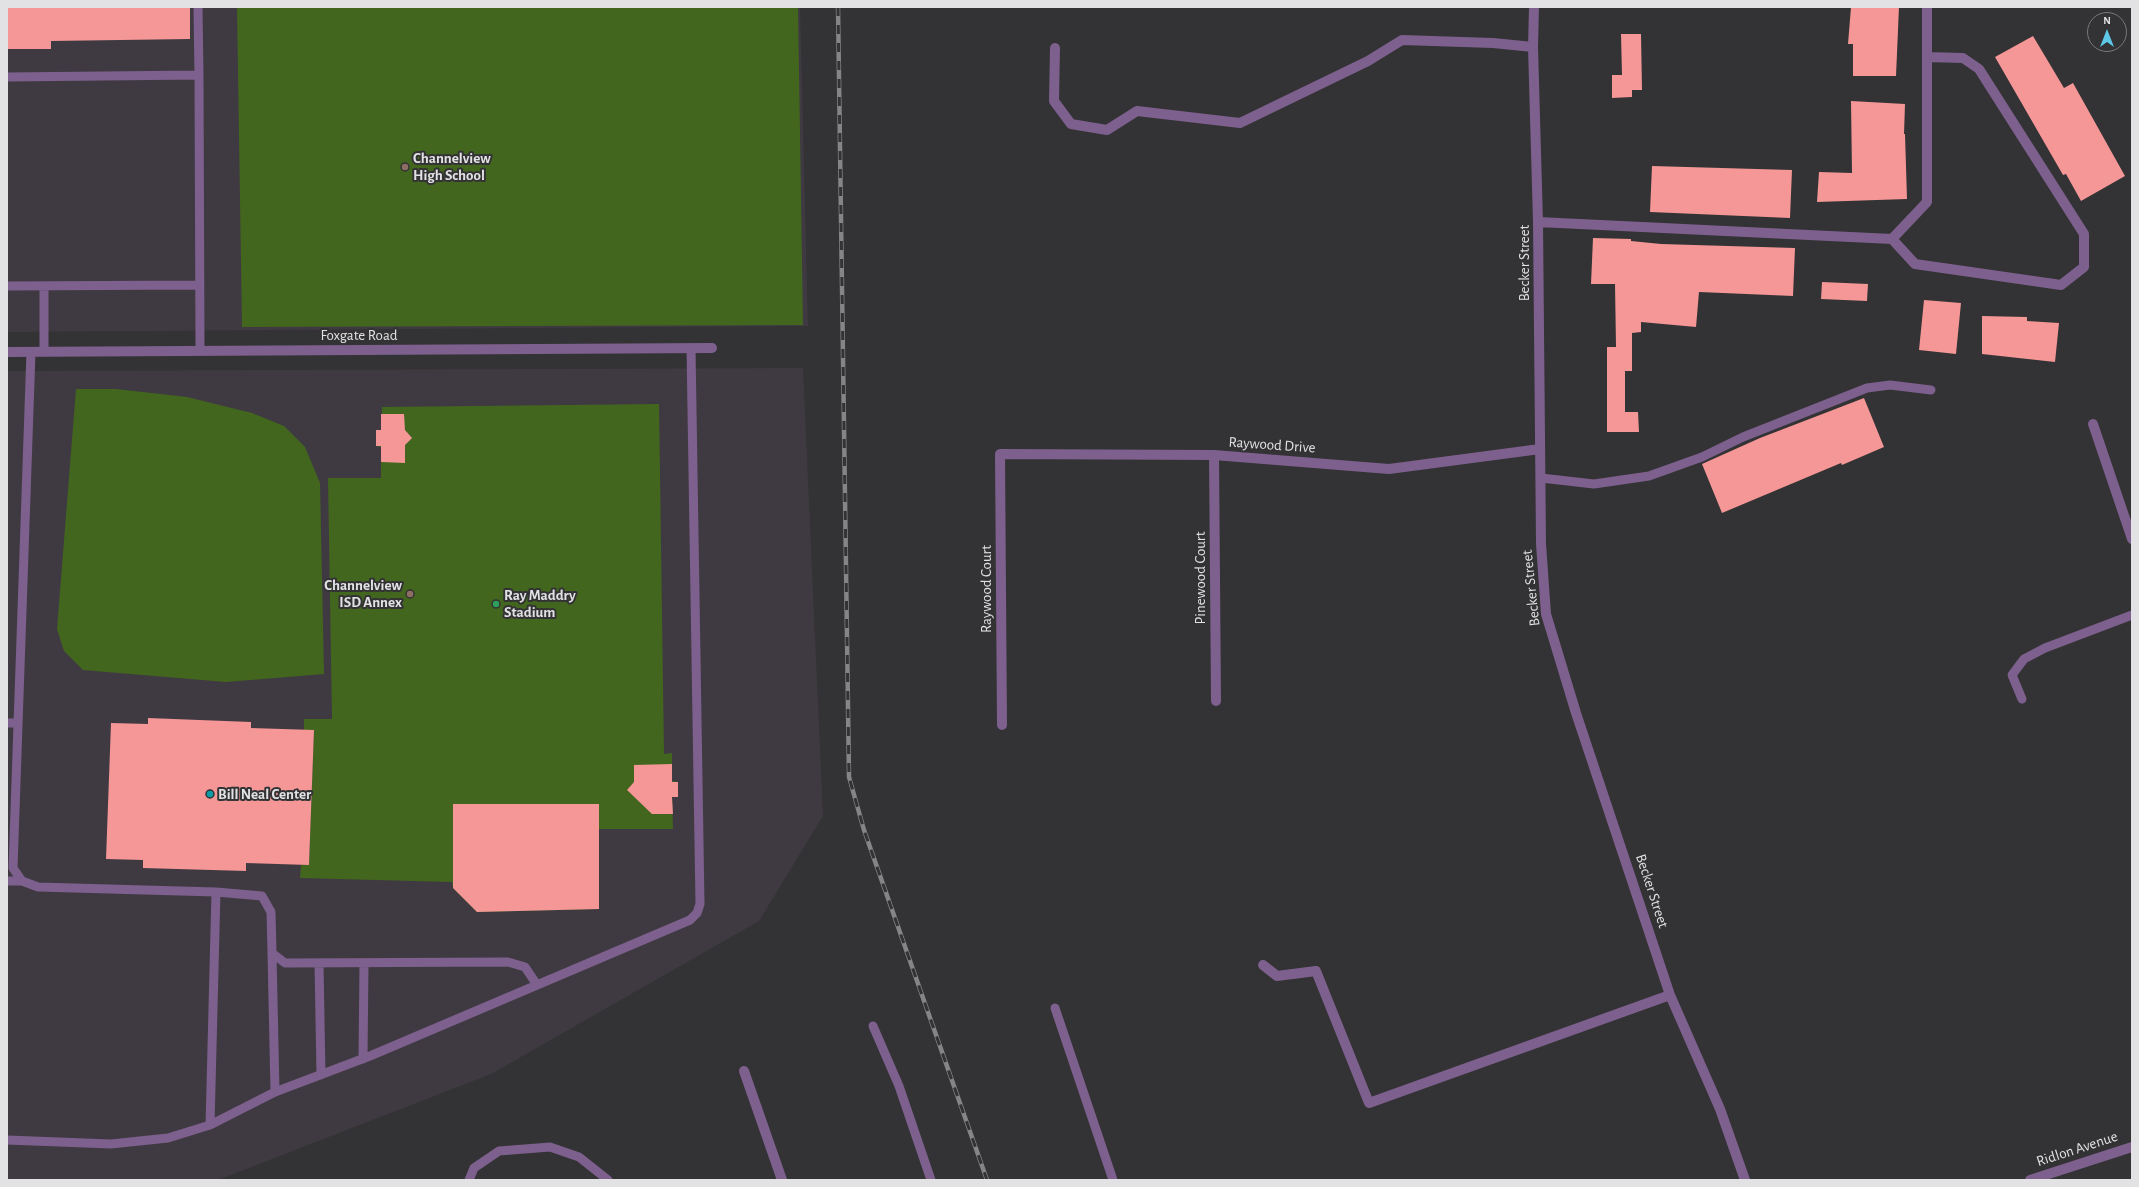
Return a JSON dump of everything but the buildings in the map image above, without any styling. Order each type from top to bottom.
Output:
[{"type":"street","name":"Becker Street","points":[[1534,7],[1533,47],[1538,222],[1541,544],[1546,614],[1573,706],[1670,995],[1720,1109],[1745,1180]]},
{"type":"street","points":[[1892,239],[1927,202],[1927,7]]},
{"type":"street","points":[[1055,48],[1054,101],[1071,124],[1107,130],[1137,111],[1240,123],[1368,61],[1402,40],[1493,43],[1533,47]]},
{"type":"street","points":[[1538,222],[1892,239],[1915,264],[2061,285],[2084,267],[2084,234],[1979,69],[1963,58],[1927,57]]},
{"type":"street","name":"Foxgate Road","points":[[7,352],[712,348]]},
{"type":"street","points":[[2093,424],[2132,539]]},
{"type":"street","name":"Raywood Drive","points":[[1000,454],[1214,455],[1389,469],[1540,448]]},
{"type":"street","name":"Raywood Court","points":[[1000,454],[1002,725]]},
{"type":"street","name":"Pinewood Court","points":[[1214,455],[1216,701]]},
{"type":"street","points":[[1263,965],[1277,976],[1316,970],[1369,1103],[1670,995]]},
{"type":"street","points":[[744,1072],[782,1180]]},
{"type":"street","name":"Ridlon Avenue","points":[[2030,1180],[2132,1147]]},
{"type":"lane","points":[[198,7],[200,350]]},
{"type":"lane","points":[[7,77],[199,75]]},
{"type":"lane","points":[[7,286],[200,285]]},
{"type":"lane","points":[[44,286],[44,351]]},
{"type":"lane","points":[[7,1140],[111,1144],[168,1138],[210,1125],[274,1092],[363,1059],[690,920],[697,913],[700,904],[691,348]]},
{"type":"lane","points":[[22,881],[13,868],[31,352]]},
{"type":"lane","points":[[1541,478],[1594,484],[1649,476],[1702,457],[1743,437],[1867,388],[1890,385],[1931,390]]},
{"type":"lane","points":[[2022,699],[2012,676],[2024,659],[2045,648],[2132,615]]},
{"type":"lane","points":[[7,723],[18,723]]},
{"type":"lane","points":[[7,881],[22,881],[38,887],[216,892],[262,896],[271,912],[274,1092]]},
{"type":"lane","points":[[210,1125],[216,892]]},
{"type":"lane","points":[[272,953],[285,963],[508,962],[525,967],[537,985]]},
{"type":"lane","points":[[319,963],[321,1075]]},
{"type":"lane","points":[[363,1059],[364,963]]},
{"type":"lane","points":[[1055,1008],[1113,1180]]},
{"type":"lane","points":[[873,1026],[899,1086],[931,1180]]},
{"type":"lane","points":[[469,1180],[474,1168],[499,1151],[550,1147],[579,1157],[608,1180]]},
{"type":"shaded area","name":"Channelview High School","points":[[7,7],[800,7],[808,326],[7,332]]},
{"type":"shaded area","name":"Channelview ISD Annex","points":[[803,368],[823,816],[759,921],[491,1074],[218,1180],[7,1180],[7,371]]},
{"type":"green space","name":"Channelview High School","points":[[237,7],[798,7],[803,325],[242,327]]},
{"type":"green space","points":[[76,389],[116,389],[187,397],[252,413],[284,426],[305,447],[320,483],[324,674],[226,682],[83,670],[64,651],[57,629]]},
{"type":"green space","name":"Ray Maddry Stadium","points":[[659,404],[664,754],[672,753],[672,781],[678,782],[678,797],[672,797],[673,829],[599,829],[599,909],[477,912],[453,888],[452,882],[300,878],[301,865],[309,865],[314,730],[304,730],[304,719],[332,719],[328,478],[381,478],[381,447],[376,446],[376,430],[381,430],[382,407]]},
{"type":"railway","points":[[838,7],[849,777],[864,830],[987,1180]]},
{"type":"place","name":"Channelview High School","points":[[405,167]]},
{"type":"place","name":"Channelview ISD Annex","points":[[410,594]]},
{"type":"place","name":"Ray Maddry Stadium","points":[[496,604]]},
{"type":"place","name":"Bill Neal Center","points":[[210,794]]}]
